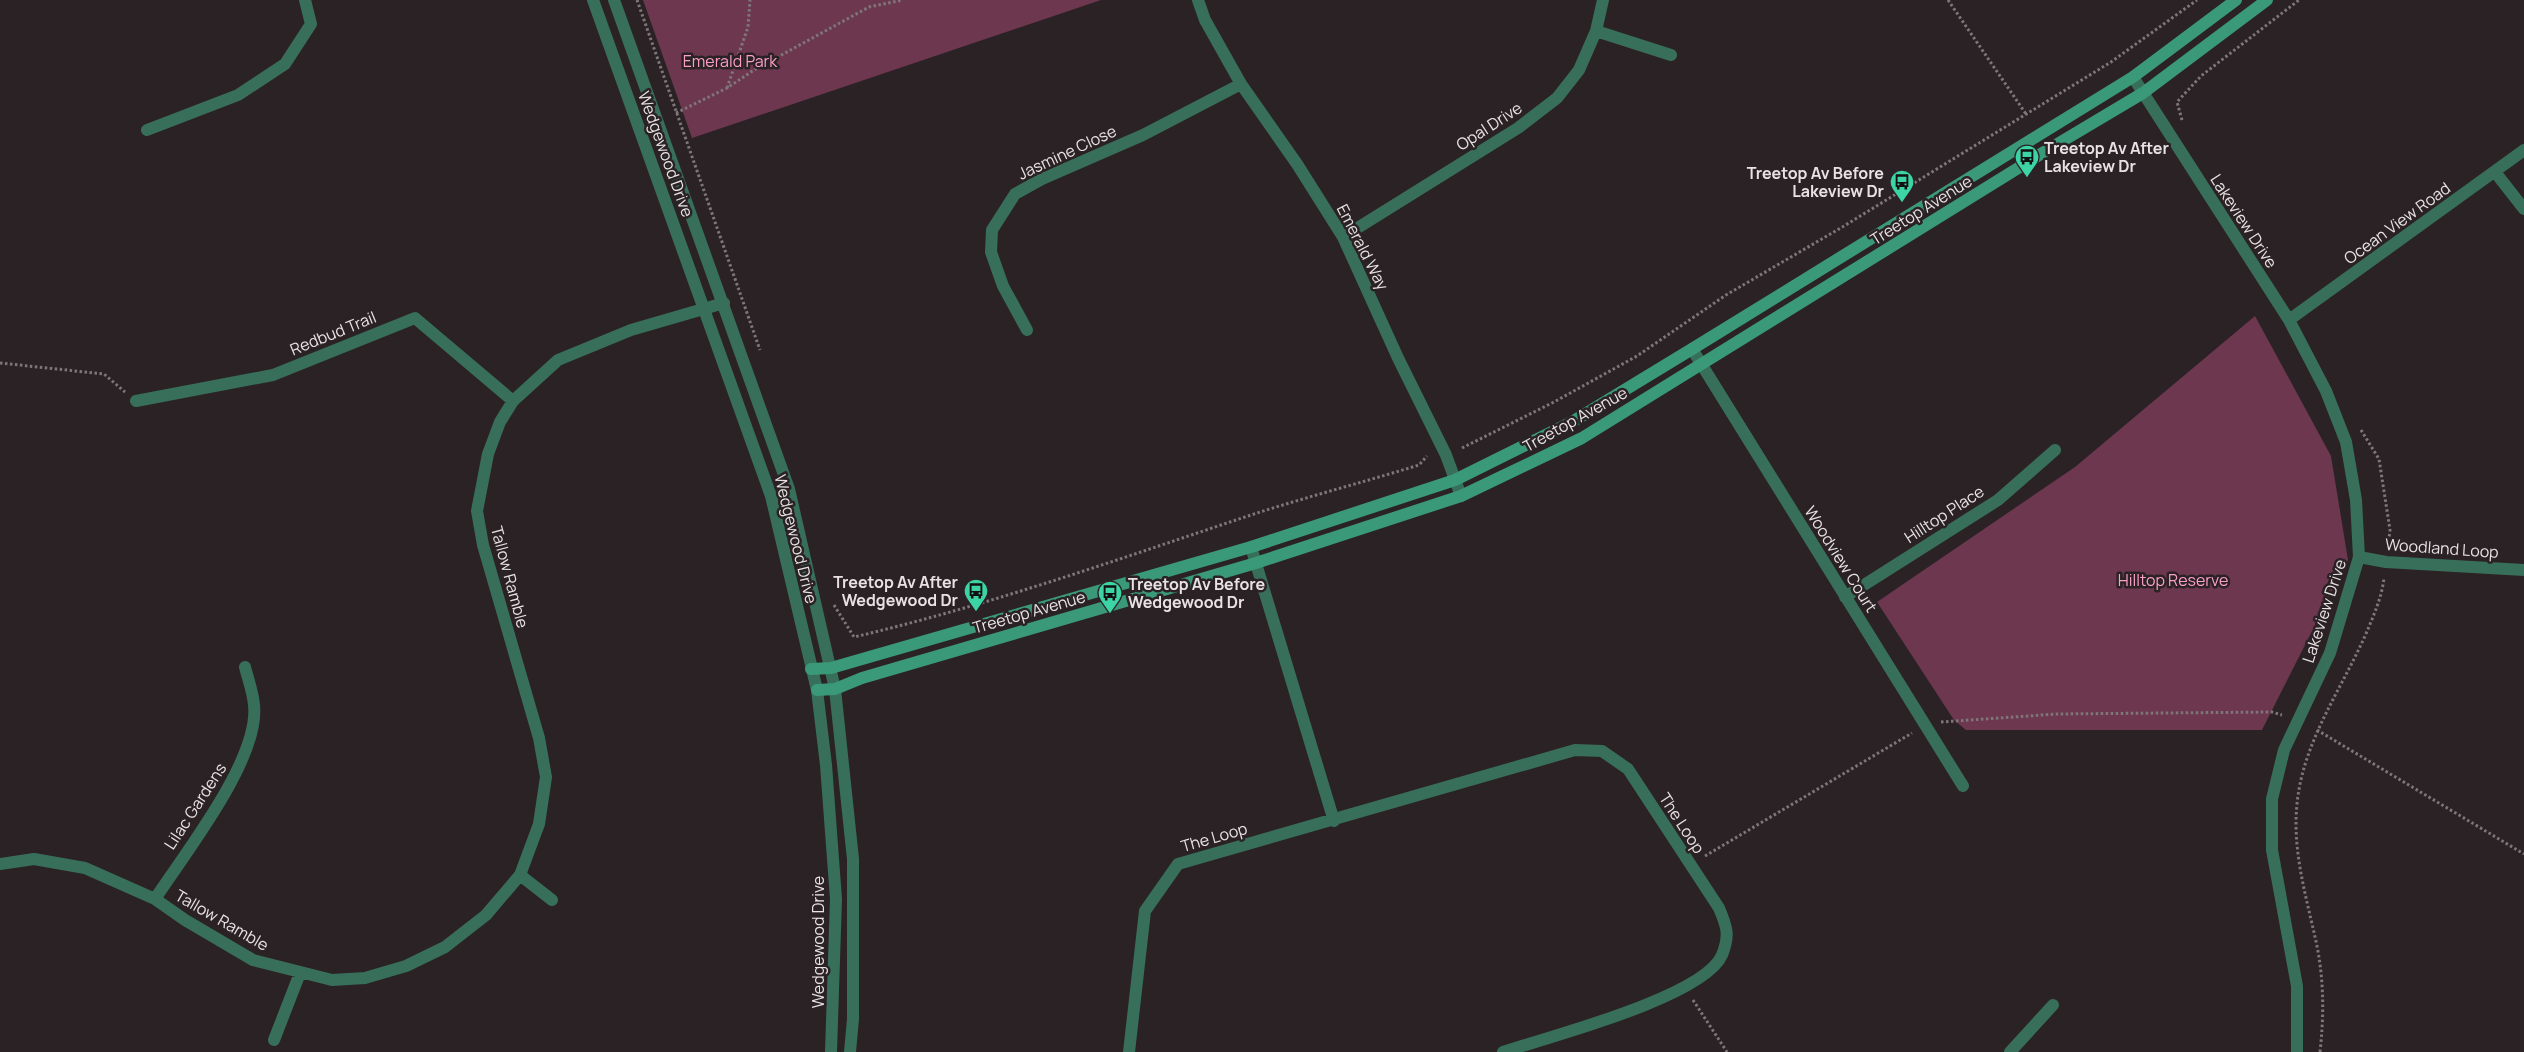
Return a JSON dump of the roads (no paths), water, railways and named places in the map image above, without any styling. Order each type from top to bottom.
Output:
[{"type":"main road","name":"Treetop Avenue","points":[[811,669],[831,668],[1251,547],[1455,480],[1572,422],[1692,349],[2133,77],[2236,0]]},
{"type":"main road","name":"Treetop Avenue","points":[[817,690],[835,689],[862,678],[1256,563],[1461,496],[1582,438],[1702,366],[2044,152],[2144,94],[2267,0]]},
{"type":"street","points":[[147,130],[238,95],[285,64],[311,24],[304,0]]},
{"type":"street","name":"Wedgewood Drive","points":[[593,0],[771,496],[817,690],[826,765],[836,899],[831,1052]]},
{"type":"street","name":"Wedgewood Drive","points":[[614,0],[789,489],[831,668],[835,689],[853,859],[853,1019],[850,1052]]},
{"type":"street","name":"Emerald Way","points":[[1198,0],[1205,20],[1241,84],[1297,164],[1343,237],[1398,358],[1446,455],[1461,496]]},
{"type":"street","name":"Opal Drive","points":[[1343,237],[1518,128],[1557,98],[1579,70],[1596,31],[1603,0]]},
{"type":"street","points":[[1596,31],[1671,56]]},
{"type":"street","name":"Lakeview Drive","points":[[2133,77],[2289,320],[2326,392],[2346,442],[2356,500],[2359,557],[2330,653],[2284,750],[2272,799],[2272,850],[2297,986],[2297,1052]]},
{"type":"street","name":"Jasmine Close","points":[[1027,330],[1003,286],[991,252],[992,230],[1015,194],[1042,179],[1143,135],[1241,84]]},
{"type":"street","name":"Ocean View Road","points":[[2289,320],[2524,150]]},
{"type":"street","points":[[2495,172],[2524,208]]},
{"type":"street","name":"Tallow Ramble","points":[[0,864],[34,859],[85,868],[155,899],[185,920],[253,960],[332,980],[365,978],[406,966],[445,947],[486,915],[520,875],[539,824],[546,777],[539,738],[482,545],[477,511],[488,454],[500,422],[513,401],[558,360],[631,330],[724,303]]},
{"type":"street","name":"Redbud Trail","points":[[136,402],[273,375],[415,318],[513,401]]},
{"type":"street","name":"Woodview Court","points":[[1692,349],[1963,786]]},
{"type":"street","name":"Hilltop Place","points":[[1845,597],[1998,500],[2055,450]]},
{"type":"street","points":[[1251,547],[1334,821]]},
{"type":"street","name":"Woodland Loop","points":[[2359,557],[2386,562],[2524,570]]},
{"type":"street","name":"Lilac Gardens","points":[[155,899],[238,772],[250,740],[255,706],[245,667]]},
{"type":"street","name":"The Loop","points":[[1129,1052],[1145,911],[1178,864],[1334,821],[1575,750],[1602,751],[1628,769],[1719,908],[1728,929],[1721,956],[1710,971],[1659,1001],[1503,1052]]},
{"type":"street","points":[[520,875],[552,900]]},
{"type":"street","points":[[274,1040],[300,973]]},
{"type":"street","points":[[2010,1052],[2052,1005]]},
{"type":"place","name":"Treetop Av After Lakeview Dr","points":[[2027,178]]},
{"type":"place","name":"Treetop Av Before Lakeview Dr","points":[[1902,203]]},
{"type":"place","name":"Treetop Av After Wedgewood Dr","points":[[976,612]]},
{"type":"place","name":"Treetop Av Before Wedgewood Dr","points":[[1110,614]]},
{"type":"park label","name":"Emerald Park","points":[[730,61]]},
{"type":"park label","name":"Hilltop Reserve","points":[[2173,580]]}]
